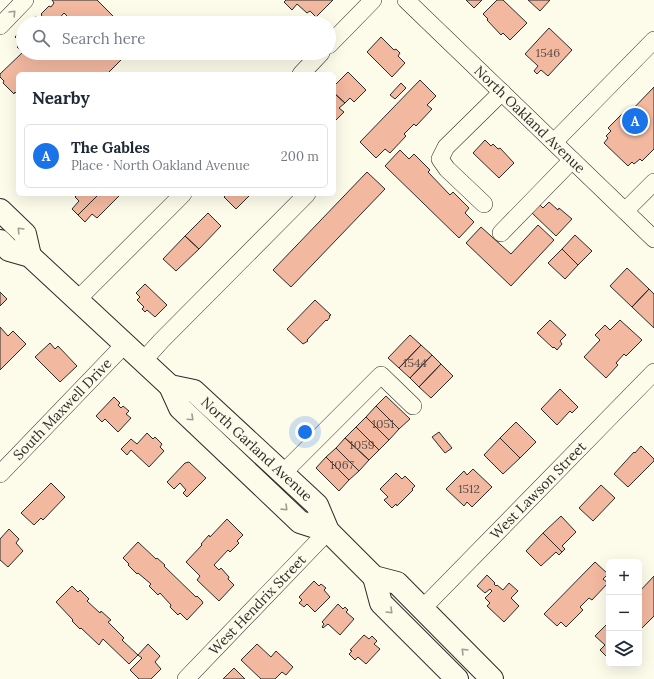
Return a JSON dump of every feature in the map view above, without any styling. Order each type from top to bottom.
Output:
[{"type":"main road","points":[[0,210],[25,234],[30,256]]},
{"type":"main road","name":"North Garland Avenue","points":[[0,241],[9,250],[30,256],[170,386],[180,408],[300,522],[328,531]]},
{"type":"main road","name":"North Garland Avenue","points":[[170,386],[194,391],[317,505],[328,531],[374,577],[396,583],[492,679]]},
{"type":"main road","name":"North Garland Avenue","points":[[374,577],[381,603],[457,679]]},
{"type":"street","points":[[0,26],[25,0]]},
{"type":"street","points":[[336,38],[374,0]]},
{"type":"street","name":"North Oakland Avenue","points":[[406,0],[654,238]]},
{"type":"street","points":[[554,142],[654,40]]},
{"type":"street","points":[[303,72],[315,60]]},
{"type":"street","points":[[484,204],[447,169],[440,160],[446,147],[502,92]]},
{"type":"street","points":[[501,233],[572,160]]},
{"type":"street","points":[[625,211],[654,182]]},
{"type":"street","points":[[77,300],[181,196]]},
{"type":"street","points":[[143,361],[305,196]]},
{"type":"street","name":"South Maxwell Drive","points":[[0,474],[125,344]]},
{"type":"street","name":"West Lawson Street","points":[[422,609],[654,372]]},
{"type":"street","points":[[283,473],[381,375],[413,406]]},
{"type":"street","name":"West Hendrix Street","points":[[186,679],[328,531]]},
{"type":"building","points":[[52,0],[97,0],[113,16],[67,16],[64,13],[61,16],[41,16],[41,14],[54,3]]},
{"type":"building","points":[[286,0],[333,0],[317,16],[310,11],[307,13],[297,4],[292,10],[284,2]]},
{"type":"building","points":[[466,0],[482,0],[474,8]]},
{"type":"building","points":[[497,0],[503,0],[527,23],[510,40],[503,33],[501,35],[483,14]]},
{"type":"building","points":[[528,0],[550,0],[540,11]]},
{"type":"building","points":[[549,28],[572,50],[548,76],[541,70],[537,74],[534,71],[538,66],[525,54]]},
{"type":"building","points":[[381,37],[394,50],[396,49],[400,53],[398,56],[405,63],[392,77],[367,52]]},
{"type":"building","points":[[16,59],[16,60],[121,60],[109,72],[16,72],[16,93],[15,92],[14,94],[3,83],[4,81],[0,77],[0,74]]},
{"type":"building","points":[[348,72],[366,90],[354,102],[350,98],[345,103],[336,95],[336,84]]},
{"type":"building","points":[[420,80],[436,96],[427,105],[432,109],[416,126],[414,124],[404,134],[406,136],[390,153],[385,149],[376,158],[360,142]]},
{"type":"building","points":[[401,83],[406,88],[395,99],[390,95]]},
{"type":"building","points":[[654,87],[654,149],[642,161],[640,159],[634,164],[632,162],[628,166],[604,143],[608,138],[606,136],[611,131],[608,128],[625,111],[628,114]]},
{"type":"building","points":[[336,95],[345,103],[339,108],[344,112],[336,120]]},
{"type":"building","points":[[485,140],[491,146],[493,144],[498,149],[500,148],[514,163],[499,178],[473,153]]},
{"type":"building","points":[[400,150],[409,159],[414,154],[430,170],[428,172],[450,195],[453,192],[469,208],[465,213],[474,222],[459,238],[385,166]]},
{"type":"building","points":[[367,172],[385,189],[291,287],[273,270]]},
{"type":"building","points":[[97,196],[78,215],[72,209],[79,201],[75,197]]},
{"type":"building","points":[[97,196],[119,196],[97,218],[92,214],[85,222],[78,215]]},
{"type":"building","points":[[225,196],[249,196],[236,209],[224,197]]},
{"type":"building","points":[[549,202],[572,219],[556,236],[532,213],[540,205],[543,208]]},
{"type":"building","points":[[208,213],[221,226],[199,249],[185,236]]},
{"type":"building","points":[[538,225],[554,240],[511,286],[466,243],[481,227],[511,254]]},
{"type":"building","points":[[575,235],[592,251],[578,265],[562,249]]},
{"type":"building","points":[[185,236],[199,249],[176,271],[163,259]]},
{"type":"building","points":[[562,249],[578,265],[565,279],[548,263]]},
{"type":"building","points":[[627,268],[649,289],[632,307],[610,286]]},
{"type":"building","points":[[145,284],[167,305],[155,317],[147,310],[145,312],[142,309],[144,307],[137,300],[140,297],[136,293]]},
{"type":"building","points":[[649,289],[654,294],[654,328],[632,307]]},
{"type":"building","points":[[0,292],[7,299],[0,306]]},
{"type":"building","points":[[315,300],[331,315],[327,321],[326,320],[307,340],[308,341],[303,344],[287,329]]},
{"type":"building","points":[[550,320],[566,335],[560,341],[562,344],[557,350],[537,333]]},
{"type":"building","points":[[620,320],[642,340],[626,356],[624,354],[616,363],[618,365],[606,378],[584,357],[600,340],[595,335],[605,325],[610,330]]},
{"type":"building","points":[[0,327],[8,336],[13,331],[26,344],[0,370]]},
{"type":"building","points":[[410,335],[421,345],[399,368],[388,358]]},
{"type":"building","points":[[50,343],[55,349],[58,346],[77,366],[60,382],[35,357]]},
{"type":"building","points":[[421,345],[432,355],[410,378],[399,368]]},
{"type":"building","points":[[432,355],[441,364],[419,387],[410,378]]},
{"type":"building","points":[[441,364],[453,376],[431,398],[419,387]]},
{"type":"building","points":[[560,389],[578,407],[572,413],[570,411],[557,425],[541,409]]},
{"type":"building","points":[[386,396],[410,419],[399,429],[376,406]]},
{"type":"building","points":[[114,397],[120,403],[118,405],[121,408],[123,406],[129,411],[126,414],[131,418],[118,432],[105,419],[102,422],[96,416]]},
{"type":"building","points":[[376,406],[399,429],[389,440],[366,417]]},
{"type":"building","points":[[366,417],[389,440],[379,450],[356,427]]},
{"type":"building","points":[[516,422],[536,442],[520,458],[500,438]]},
{"type":"building","points":[[356,427],[379,450],[369,460],[345,438]]},
{"type":"building","points":[[439,432],[452,448],[445,453],[432,437]]},
{"type":"building","points":[[147,433],[153,439],[155,437],[162,444],[160,447],[164,451],[149,467],[131,450],[127,455],[121,449],[131,439],[137,444]]},
{"type":"building","points":[[345,438],[369,460],[359,471],[336,448]]},
{"type":"building","points":[[500,438],[520,458],[503,474],[484,455]]},
{"type":"building","points":[[641,446],[654,459],[654,461],[628,487],[614,474]]},
{"type":"building","points":[[336,448],[359,471],[349,480],[326,457]]},
{"type":"building","points":[[326,457],[349,480],[339,491],[316,468]]},
{"type":"building","points":[[189,462],[206,478],[187,497],[183,493],[186,490],[180,483],[174,489],[167,482],[185,463]]},
{"type":"building","points":[[473,469],[492,487],[472,507],[467,502],[464,506],[446,489],[464,471],[467,475]]},
{"type":"building","points":[[396,473],[402,479],[405,476],[415,486],[397,506],[396,504],[392,508],[384,500],[388,497],[380,489]]},
{"type":"building","points":[[51,483],[65,497],[43,520],[41,518],[34,525],[21,513]]},
{"type":"building","points":[[601,485],[615,498],[593,521],[579,508]]},
{"type":"building","points":[[561,516],[576,532],[562,546],[565,549],[562,552],[543,533]]},
{"type":"building","points":[[227,519],[243,535],[237,541],[239,543],[230,552],[228,550],[214,565],[219,570],[221,568],[234,585],[219,601],[197,580],[200,576],[186,562],[209,535],[210,537]]},
{"type":"building","points":[[9,529],[19,539],[16,543],[23,551],[8,567],[0,560],[0,539]]},
{"type":"building","points":[[543,533],[562,552],[559,555],[556,552],[541,566],[526,551]]},
{"type":"building","points":[[138,542],[156,559],[157,558],[165,565],[164,566],[202,601],[203,603],[187,620],[180,613],[178,615],[160,593],[158,595],[149,586],[151,584],[138,573],[137,574],[123,558]]},
{"type":"building","points":[[595,562],[606,572],[606,576],[603,579],[606,581],[606,585],[592,600],[589,598],[580,607],[583,610],[566,627],[561,622],[557,626],[544,614]]},
{"type":"building","points":[[487,575],[496,586],[497,585],[503,590],[509,583],[518,591],[511,598],[519,606],[504,622],[487,606],[490,603],[485,598],[492,591],[490,589],[485,593],[477,586]]},
{"type":"building","points":[[654,576],[654,616],[642,628],[642,595],[642,589]]},
{"type":"building","points":[[314,581],[319,586],[321,584],[326,588],[324,590],[330,597],[315,612],[307,604],[304,607],[299,603],[302,600],[299,597]]},
{"type":"building","points":[[72,586],[78,592],[80,590],[89,599],[87,601],[100,613],[101,611],[111,620],[108,622],[124,638],[122,640],[138,655],[129,664],[103,639],[99,645],[81,628],[80,629],[56,602]]},
{"type":"building","points":[[338,604],[343,609],[345,607],[348,610],[346,612],[354,619],[340,635],[328,624],[323,628],[322,627],[324,624],[322,622]]},
{"type":"building","points":[[606,625],[606,656],[600,650],[605,645],[595,636]]},
{"type":"building","points":[[364,635],[369,639],[372,636],[377,641],[374,644],[380,649],[366,664],[358,657],[355,660],[349,654],[352,651],[350,650]]},
{"type":"building","points":[[148,644],[160,656],[155,662],[161,669],[151,679],[139,679],[130,670],[142,658],[138,655]]},
{"type":"building","points":[[257,644],[271,657],[276,651],[293,667],[286,675],[282,672],[275,679],[261,679],[241,660]]},
{"type":"building","points":[[234,668],[245,679],[223,679]]},
{"type":"place","name":"The Gables","points":[[635,121]]}]
